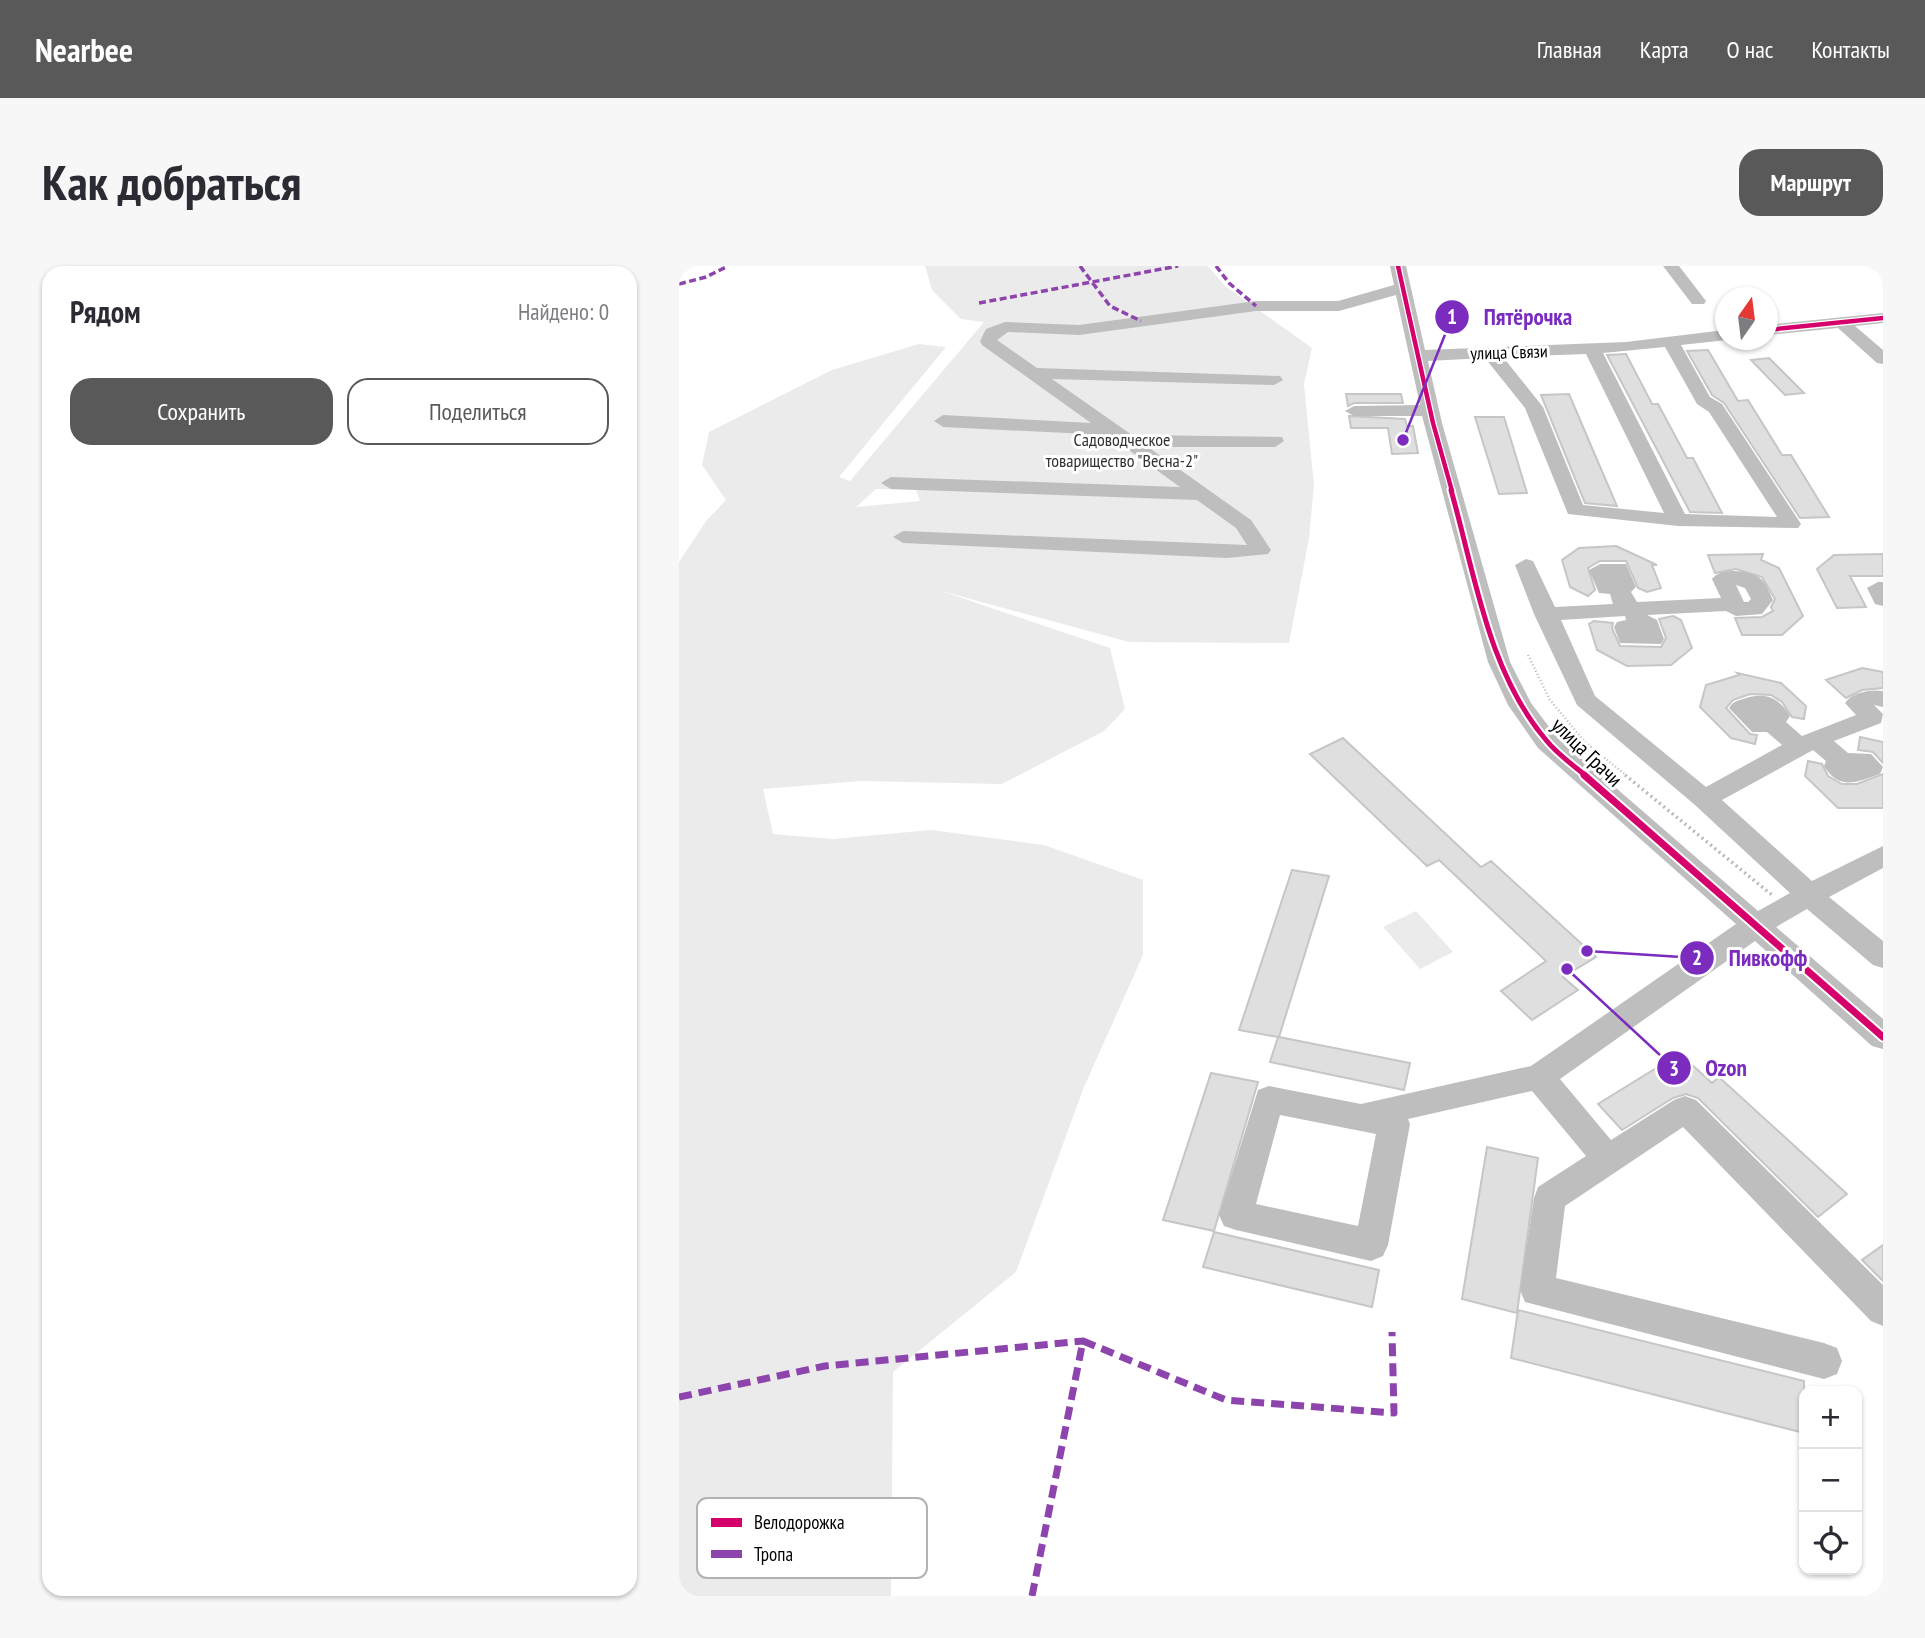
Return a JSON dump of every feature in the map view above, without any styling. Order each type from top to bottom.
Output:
[{"type":"street","name":"улица Грачи","points":[[1398,266],[1430,410],[1500,662],[1520,705],[1547,742],[1883,1037]]},
{"type":"street","points":[[1671,266],[1697,301]]},
{"type":"street","points":[[903,537],[1227,552],[1261,550],[1244,524],[988,341],[992,333],[1005,327],[1079,330],[1257,306],[1339,306],[1402,288]]},
{"type":"street","points":[[1778,329],[1883,318]]},
{"type":"street","points":[[1841,322],[1883,359]]},
{"type":"street","name":"улица Связи","points":[[1417,356],[1592,349],[1715,336]]},
{"type":"street","points":[[1490,353],[1534,407],[1574,510],[1678,520],[1791,524],[1716,408],[1703,400],[1670,342]]},
{"type":"street","points":[[1592,349],[1678,520]]},
{"type":"street","points":[[1033,373],[1274,380]]},
{"type":"street","points":[[1354,411],[1430,410]]},
{"type":"street","points":[[943,422],[1120,435],[1275,441]]},
{"type":"street","points":[[891,483],[1202,494]]},
{"type":"street","points":[[1526,565],[1545,614],[1585,700],[1704,799],[1798,901],[1883,957]]},
{"type":"street","points":[[1618,587],[1633,614]]},
{"type":"street","points":[[1883,588],[1878,588],[1883,599]]},
{"type":"street","points":[[1545,614],[1633,614],[1734,604]]},
{"type":"street","points":[[1704,799],[1808,743],[1880,713]]},
{"type":"street","points":[[1770,722],[1843,762]]},
{"type":"street","points":[[1359,1116],[1394,1124],[1371,1245],[1236,1215],[1269,1099],[1359,1116],[1539,1077],[1755,926],[1883,856]]},
{"type":"street","points":[[1539,1077],[1608,1159]]},
{"type":"street","points":[[1825,1361],[1537,1290],[1551,1198],[1685,1109],[1883,1309]]},
{"type":"path","points":[[1528,655],[1550,700],[1585,742],[1798,901]]},
{"type":"green space","name":"Садоводческое товарищество \"Весна-2\"","points":[[925,266],[1208,266],[1225,286],[1312,348],[1304,384],[1314,485],[1309,538],[1289,643],[1129,642],[941,591],[1110,648],[1125,709],[1104,731],[1002,784],[861,781],[763,789],[773,834],[833,839],[931,830],[1044,845],[1143,880],[1143,955],[1084,1087],[1016,1272],[893,1372],[892,1498],[697,1498],[697,1578],[891,1578],[891,1596],[679,1596],[679,562],[706,521],[726,500],[702,465],[709,432],[832,370],[919,344],[946,347],[839,477],[850,481],[984,322],[961,319],[932,290]],"holes":[[[876,489],[916,490],[920,501],[856,507]]]},
{"type":"green space","points":[[1416,911],[1453,952],[1420,969],[1383,927]]},
{"type":"building","points":[[1708,350],[1738,401],[1748,400],[1782,455],[1791,455],[1829,517],[1800,518],[1724,403],[1712,395],[1687,351]]},
{"type":"building","points":[[1626,354],[1652,404],[1658,404],[1687,458],[1693,458],[1722,513],[1690,512],[1607,355]]},
{"type":"building","points":[[1769,358],[1804,393],[1785,395],[1751,360]]},
{"type":"building","points":[[1346,394],[1401,394],[1403,403],[1354,403],[1348,406]]},
{"type":"building","points":[[1569,394],[1617,506],[1585,503],[1541,395]]},
{"type":"building","points":[[1349,416],[1405,419],[1407,426],[1413,426],[1418,453],[1392,454],[1388,428],[1351,428]]},
{"type":"building","points":[[1475,417],[1504,417],[1527,493],[1499,494]]},
{"type":"building","points":[[1616,546],[1657,565],[1652,565],[1661,588],[1647,592],[1638,588],[1626,561],[1600,561],[1588,568],[1595,590],[1588,596],[1570,587],[1562,560],[1579,548]]},
{"type":"building","points":[[1763,554],[1761,560],[1779,568],[1803,616],[1782,635],[1742,635],[1735,618],[1762,617],[1773,611],[1771,607],[1775,599],[1762,577],[1736,569],[1715,573],[1708,555]]},
{"type":"building","points":[[1883,554],[1883,576],[1850,576],[1866,607],[1837,608],[1817,569],[1834,555]]},
{"type":"building","points":[[1673,616],[1681,620],[1692,648],[1671,665],[1627,666],[1597,650],[1589,624],[1594,621],[1613,623],[1612,628],[1620,646],[1661,647],[1666,638],[1659,619]]},
{"type":"building","points":[[1862,668],[1883,672],[1883,688],[1862,690],[1846,698],[1826,680]]},
{"type":"building","points":[[1737,673],[1781,683],[1806,706],[1804,719],[1792,717],[1782,702],[1771,695],[1750,694],[1733,700],[1726,708],[1750,734],[1757,735],[1755,744],[1731,738],[1700,707],[1706,685],[1739,675]]},
{"type":"building","points":[[1860,737],[1883,742],[1883,763],[1873,752],[1858,750]]},
{"type":"building","points":[[1343,738],[1481,867],[1491,861],[1596,957],[1563,977],[1578,990],[1532,1020],[1501,991],[1546,961],[1439,860],[1427,866],[1310,754]]},
{"type":"building","points":[[1808,761],[1822,764],[1828,776],[1842,784],[1857,784],[1883,774],[1883,808],[1838,808],[1805,776]]},
{"type":"building","points":[[1292,870],[1329,876],[1279,1037],[1410,1063],[1404,1090],[1270,1062],[1278,1037],[1239,1030]]},
{"type":"building","points":[[1690,1063],[1712,1083],[1719,1077],[1847,1194],[1818,1217],[1698,1098],[1686,1094],[1673,1098],[1622,1130],[1598,1104],[1658,1067],[1668,1077]]},
{"type":"building","points":[[1211,1073],[1258,1082],[1214,1231],[1163,1220]]},
{"type":"building","points":[[1487,1147],[1538,1158],[1517,1313],[1462,1299]]},
{"type":"building","points":[[1214,1232],[1379,1270],[1372,1307],[1203,1267]]},
{"type":"building","points":[[1883,1245],[1883,1281],[1862,1260]]},
{"type":"building","points":[[1518,1310],[1804,1381],[1804,1386],[1799,1386],[1799,1432],[1511,1358]]},
{"type":"marked path","points":[[679,284],[706,277],[728,266]]},
{"type":"marked path","points":[[1080,266],[1110,306],[1141,321]]},
{"type":"marked path","points":[[979,303],[1178,266]]},
{"type":"marked path","points":[[1216,266],[1229,283],[1256,306]]},
{"type":"marked path","points":[[1032,1596],[1083,1341],[1226,1400],[1394,1413],[1392,1332]]},
{"type":"marked path","points":[[679,1397],[825,1366],[1083,1341]]},
{"type":"cycle path","points":[[1398,266],[1433,423],[1499,662],[1520,705],[1547,742],[1883,1037]]},
{"type":"cycle path","points":[[1778,329],[1883,318]]},
{"type":"place","name":"Пятёрочка","points":[[1403,440]]},
{"type":"place","name":"Пивкофф","points":[[1587,951]]},
{"type":"place","name":"Ozon","points":[[1567,969]]}]
